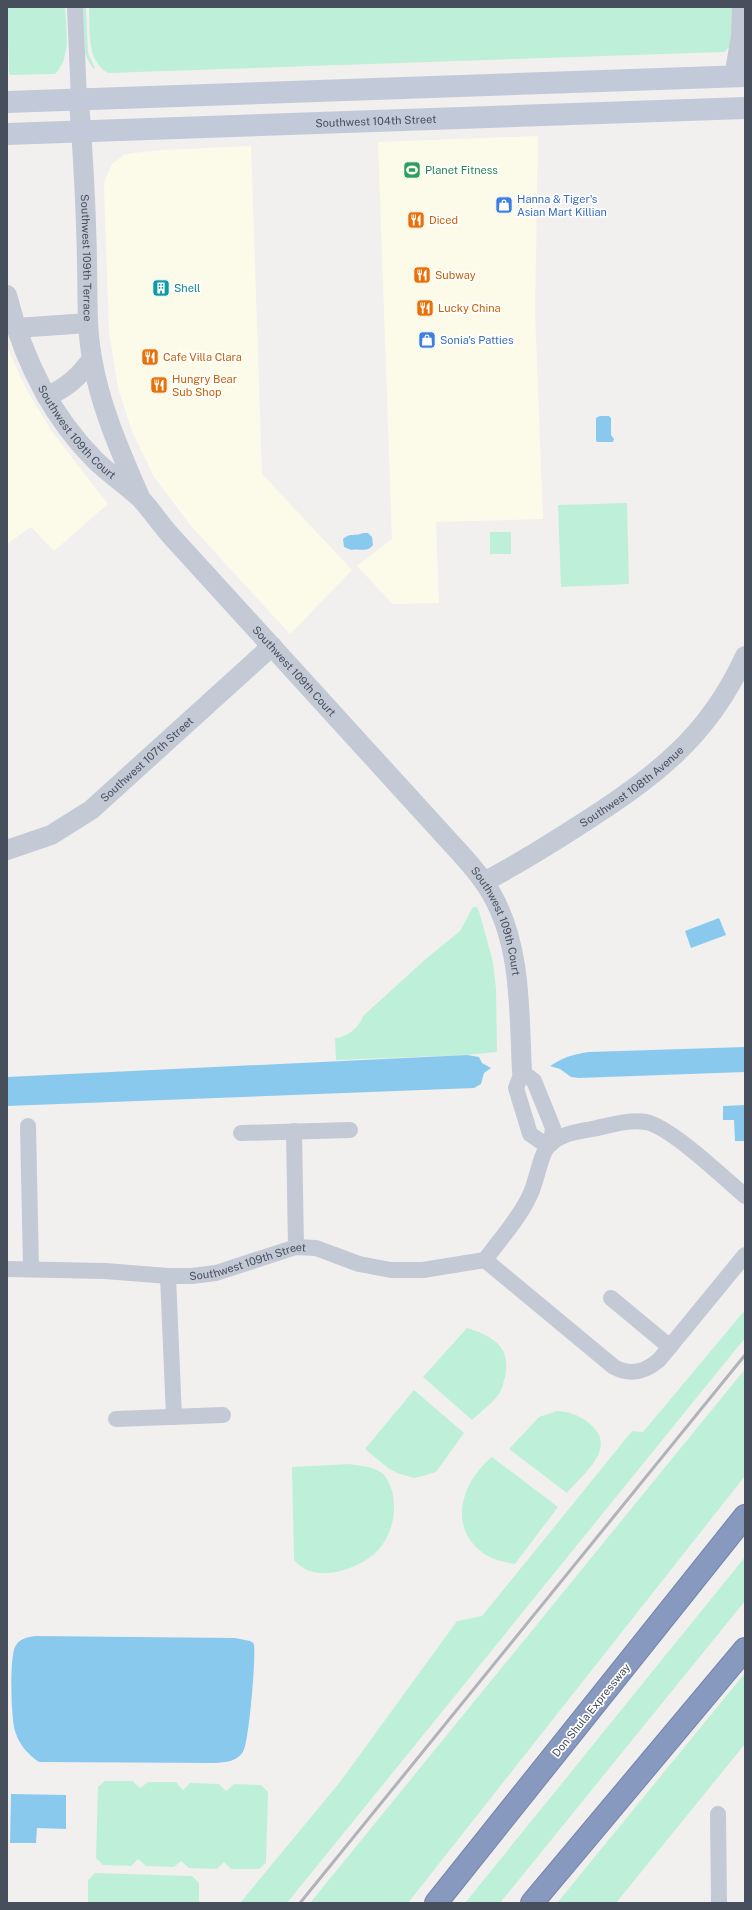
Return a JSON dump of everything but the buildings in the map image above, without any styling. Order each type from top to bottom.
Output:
[{"type":"highway","name":"Don Shula Expressway","points":[[436,1903],[745,1516]]},
{"type":"highway","points":[[532,1903],[745,1650]]},
{"type":"main road","points":[[7,102],[740,76]]},
{"type":"main road","points":[[459,86],[460,119]]},
{"type":"main road","name":"Southwest 104th Street","points":[[7,134],[745,108]]},
{"type":"street","name":"Southwest 109th Terrace","points":[[75,7],[87,246],[88,323],[92,359],[101,398],[119,448],[141,499]]},
{"type":"street","points":[[740,76],[742,7]]},
{"type":"street","name":"Southwest 109th Court","points":[[7,295],[16,328],[47,397],[53,407],[95,460],[141,499],[172,537],[453,844],[484,882],[498,908],[510,943],[517,985],[522,1072],[516,1088],[530,1134],[540,1141],[551,1144]]},
{"type":"street","points":[[16,328],[88,323]]},
{"type":"street","points":[[47,397],[66,387],[75,380],[92,359]]},
{"type":"street","name":"Southwest 107th Street","points":[[7,850],[52,835],[91,810],[272,646]]},
{"type":"street","name":"Southwest 108th Avenue","points":[[484,882],[520,862],[600,812],[662,768],[685,746],[716,709],[734,681],[745,656]]},
{"type":"street","points":[[522,1072],[534,1081],[553,1128],[551,1144]]},
{"type":"street","points":[[745,1196],[679,1141],[657,1126],[646,1122],[634,1122],[568,1133],[551,1144],[545,1150],[536,1182],[521,1212],[485,1260],[619,1370],[624,1372],[638,1372],[651,1368],[745,1255]]},
{"type":"street","points":[[28,1126],[31,1268]]},
{"type":"street","points":[[241,1133],[350,1130]]},
{"type":"street","points":[[294,1131],[296,1247]]},
{"type":"street","name":"Southwest 109th Street","points":[[7,1269],[31,1268],[192,1276],[216,1273],[296,1247],[316,1248],[359,1264],[391,1270],[423,1270],[485,1260]]},
{"type":"street","points":[[168,1276],[174,1417]]},
{"type":"street","points":[[611,1298],[670,1346]]},
{"type":"street","points":[[116,1419],[224,1415]]},
{"type":"street","points":[[718,1814],[719,1903]]},
{"type":"shaded area","points":[[538,136],[535,312],[543,519],[436,522],[439,603],[393,604],[357,566],[392,539],[378,142]]},
{"type":"shaded area","points":[[251,146],[262,474],[352,570],[290,634],[192,527],[154,477],[132,431],[118,388],[109,331],[104,189],[105,180],[112,164],[124,155],[133,153],[163,150]]},
{"type":"shaded area","points":[[7,347],[25,387],[52,432],[108,504],[54,551],[31,527],[7,544]]},
{"type":"green space","points":[[7,7],[65,7],[67,33],[66,51],[64,59],[55,74],[10,75]]},
{"type":"green space","points":[[83,7],[86,7],[88,53],[95,68],[93,69],[85,54]]},
{"type":"green space","points":[[89,7],[734,7],[730,46],[724,52],[108,73],[101,68],[93,53],[90,34]]},
{"type":"green space","points":[[627,503],[629,584],[561,587],[558,505]]},
{"type":"green space","points":[[490,532],[511,532],[511,554],[490,554]]},
{"type":"green space","points":[[473,907],[477,907],[479,911],[493,962],[496,988],[497,1052],[467,1055],[336,1060],[335,1038],[344,1036],[356,1028],[363,1016],[428,957],[460,931]]},
{"type":"green space","points":[[745,1310],[745,1338],[287,1903],[240,1903],[340,1782],[457,1621],[482,1616],[632,1431],[643,1432]]},
{"type":"green space","points":[[467,1328],[492,1339],[503,1350],[506,1357],[505,1377],[501,1390],[491,1403],[472,1420],[423,1377]]},
{"type":"green space","points":[[745,1369],[745,1476],[408,1903],[310,1903]]},
{"type":"green space","points":[[414,1390],[464,1433],[436,1472],[414,1478],[397,1473],[388,1468],[365,1449]]},
{"type":"green space","points":[[557,1411],[572,1413],[584,1419],[598,1434],[601,1443],[599,1452],[589,1469],[567,1493],[509,1449],[539,1417]]},
{"type":"green space","points":[[492,1457],[558,1507],[515,1564],[494,1559],[483,1553],[472,1542],[465,1530],[462,1518],[466,1491],[473,1478]]},
{"type":"green space","points":[[350,1464],[374,1469],[383,1474],[387,1479],[394,1499],[392,1526],[389,1534],[379,1549],[365,1561],[344,1570],[322,1573],[312,1572],[302,1567],[294,1560],[292,1467]]},
{"type":"green space","points":[[745,1557],[745,1601],[500,1903],[465,1903]]},
{"type":"green space","points":[[745,1673],[745,1744],[616,1903],[557,1903]]},
{"type":"green space","points":[[105,1781],[133,1781],[140,1788],[148,1782],[176,1782],[183,1790],[190,1783],[219,1784],[226,1791],[234,1784],[261,1785],[268,1792],[266,1863],[259,1869],[231,1869],[224,1862],[217,1869],[189,1868],[181,1861],[174,1867],[146,1866],[138,1859],[131,1866],[103,1865],[96,1858],[98,1787]]},
{"type":"green space","points":[[95,1873],[192,1876],[199,1883],[199,1903],[88,1903],[88,1880]]},
{"type":"water","points":[[600,416],[609,416],[611,418],[611,435],[614,439],[613,442],[596,441],[596,418]]},
{"type":"water","points":[[368,533],[372,537],[373,545],[371,547],[366,550],[351,550],[344,547],[343,539],[350,535]]},
{"type":"water","points":[[719,918],[726,935],[691,948],[685,931]]},
{"type":"water","points":[[745,1047],[745,1072],[579,1078],[571,1077],[560,1069],[550,1066],[568,1057],[589,1052]]},
{"type":"water","points":[[467,1055],[479,1057],[482,1063],[491,1068],[484,1073],[481,1084],[474,1088],[7,1106],[7,1077]]},
{"type":"water","points":[[745,1105],[745,1141],[735,1141],[734,1120],[723,1120],[723,1106]]},
{"type":"water","points":[[35,1636],[235,1638],[250,1641],[254,1645],[253,1682],[248,1734],[243,1752],[234,1760],[215,1763],[39,1762],[24,1748],[17,1736],[14,1724],[12,1700],[12,1660],[16,1645],[22,1640]]},
{"type":"water","points":[[11,1794],[66,1795],[66,1829],[37,1828],[36,1843],[10,1843]]},
{"type":"railway","points":[[300,1903],[745,1355]]},
{"type":"place","name":"Planet Fitness","points":[[412,170]]},
{"type":"place","name":"Hanna & Tiger's Asian Mart Killian","points":[[504,205]]},
{"type":"place","name":"Diced","points":[[416,220]]},
{"type":"place","name":"Subway","points":[[422,275]]},
{"type":"place","name":"Shell","points":[[161,288]]},
{"type":"place","name":"Lucky China","points":[[425,308]]},
{"type":"place","name":"Sonia's Patties","points":[[427,340]]},
{"type":"place","name":"Cafe Villa Clara","points":[[150,357]]},
{"type":"place","name":"Hungry Bear Sub Shop","points":[[159,385]]}]
